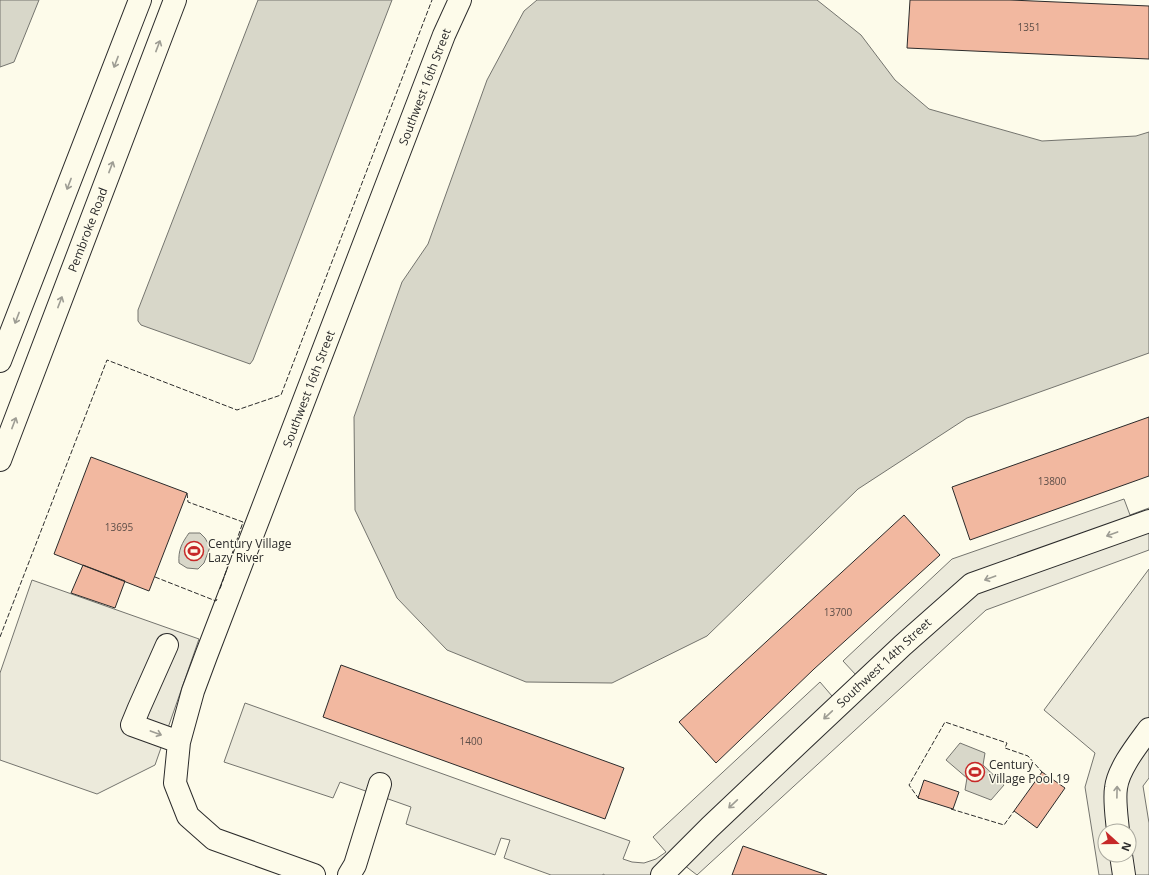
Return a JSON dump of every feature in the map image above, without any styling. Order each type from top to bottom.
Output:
[{"type":"street","points":[[0,361],[140,0]]},
{"type":"street","name":"Pembroke Road","points":[[0,460],[175,0]]},
{"type":"street","name":"Southwest 16th Street","points":[[314,875],[214,839],[188,816],[174,783],[179,742],[193,691],[206,656],[444,35],[460,0]]},
{"type":"street","name":"Southwest 14th Street","points":[[662,875],[808,734],[903,645],[972,584],[1149,521]]},
{"type":"street","points":[[167,645],[138,708],[132,725],[179,742]]},
{"type":"street","points":[[1118,823],[1116,788],[1121,773],[1129,758],[1149,729]]},
{"type":"street","points":[[349,875],[355,864],[380,784]]},
{"type":"street","points":[[1122,863],[1124,875]]},
{"type":"shaded area","points":[[0,0],[39,0],[14,62],[0,67]]},
{"type":"shaded area","points":[[258,0],[392,0],[253,360],[250,364],[141,325],[138,321],[138,310]]},
{"type":"shaded area","points":[[537,0],[817,0],[861,35],[895,80],[929,109],[1042,141],[1136,136],[1149,132],[1149,353],[967,418],[858,489],[707,636],[612,683],[526,682],[447,650],[397,598],[355,510],[354,417],[402,282],[428,244],[487,80],[524,11]]},
{"type":"shaded area","points":[[1124,499],[1130,515],[1149,508],[1149,550],[986,610],[697,875],[684,865],[678,875],[551,875],[504,858],[510,840],[501,838],[495,855],[406,824],[411,807],[340,782],[333,798],[224,762],[245,703],[630,841],[623,859],[632,862],[644,863],[656,859],[666,852],[653,837],[820,682],[832,696],[856,675],[843,661],[952,559]]},
{"type":"shaded area","name":"Century Village Lazy River","points":[[189,533],[200,533],[210,547],[204,563],[198,569],[187,568],[179,563],[181,547]]},
{"type":"shaded area","points":[[1149,569],[1149,778],[1143,786],[1149,823],[1149,875],[1099,875],[1097,863],[1137,863],[1137,823],[1097,823],[1097,862],[1085,787],[1095,753],[1044,710]]},
{"type":"shaded area","points":[[32,580],[199,639],[155,765],[97,794],[0,760],[0,673]]},
{"type":"shaded area","name":"Century Village Pool 19","points":[[960,743],[985,753],[983,765],[1004,785],[991,800],[965,790],[967,778],[946,760]]},
{"type":"building","points":[[910,0],[1010,0],[1149,6],[1149,59],[907,48]]},
{"type":"building","points":[[1149,417],[1149,476],[970,540],[952,487]]},
{"type":"building","points":[[91,457],[187,493],[149,591],[54,554]]},
{"type":"building","points":[[904,515],[940,555],[814,669],[716,763],[679,722]]},
{"type":"building","points":[[83,565],[125,581],[115,608],[71,593]]},
{"type":"building","points":[[341,665],[624,768],[605,819],[323,717]]},
{"type":"building","points":[[1042,772],[1065,788],[1037,828],[1014,811]]},
{"type":"building","points":[[924,780],[959,792],[953,809],[918,798]]},
{"type":"building","points":[[743,846],[827,875],[732,875]]},
{"type":"fence","points":[[0,637],[107,360],[237,410],[281,395],[432,0]]},
{"type":"fence","points":[[187,493],[188,502],[243,522],[220,589]]},
{"type":"fence","points":[[155,577],[216,601],[217,599]]},
{"type":"fence","points":[[919,799],[909,785],[945,722],[1007,743],[1005,748],[1028,756],[1042,772]]},
{"type":"fence","points":[[951,809],[1004,825],[1014,811]]},
{"type":"place","name":"Century Village Lazy River","points":[[194,551]]},
{"type":"place","name":"Century Village Pool 19","points":[[975,772]]}]
